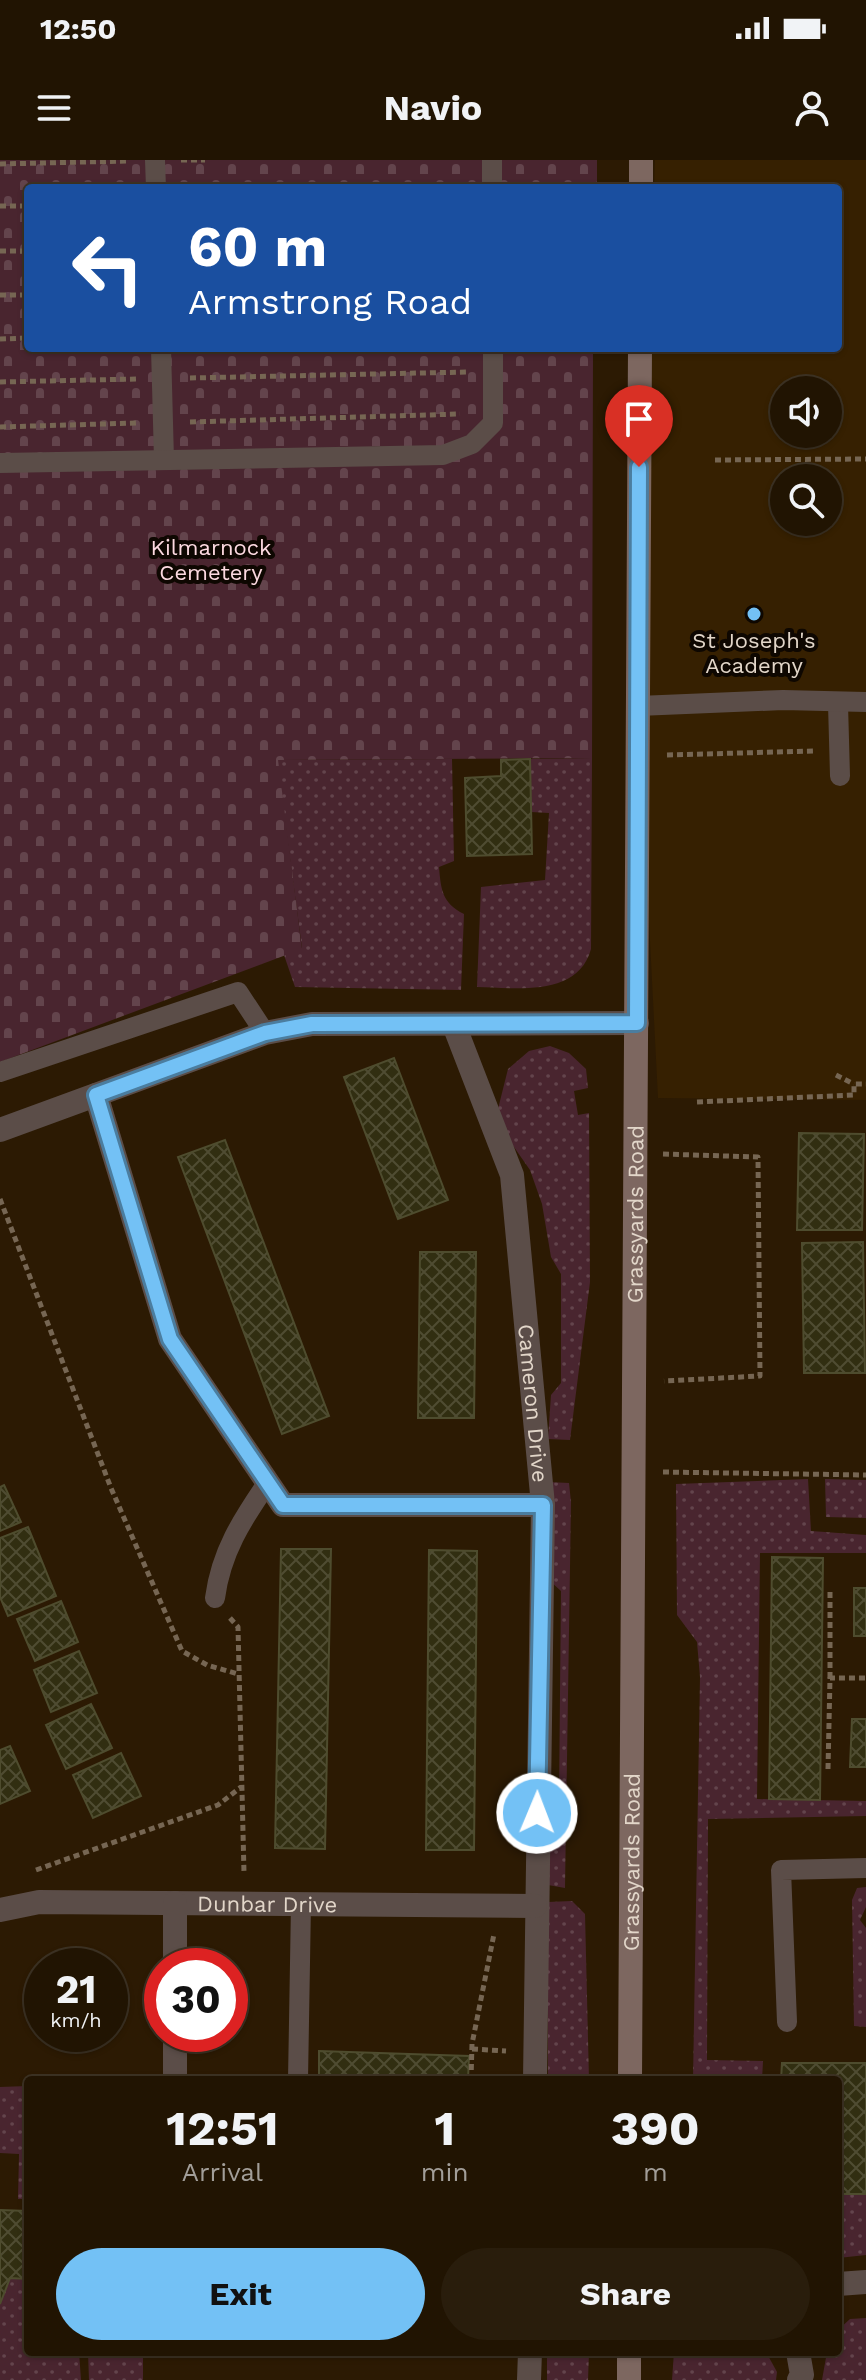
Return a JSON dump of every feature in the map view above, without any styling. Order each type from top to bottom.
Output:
[{"type":"main road","points":[[641,160],[641,184]]},
{"type":"main road","name":"Grassyards Road","points":[[630,2076],[640,352]]},
{"type":"main road","points":[[629,2356],[629,2380]]},
{"type":"street","points":[[0,1130],[265,1033],[312,1024],[637,1023]]},
{"type":"street","name":"Cameron Drive","points":[[454,1025],[512,1175],[543,1505],[535,2076]]},
{"type":"street","points":[[96,1095],[170,1339],[283,1505],[543,1505]]},
{"type":"street","name":"Dunbar Drive","points":[[0,1910],[39,1902],[535,1906]]},
{"type":"street","points":[[175,1903],[175,1948]]},
{"type":"street","points":[[175,2052],[175,2076]]},
{"type":"street","points":[[842,2284],[866,2282]]},
{"type":"street","points":[[529,2380],[530,2356]]},
{"type":"street","points":[[799,2356],[802,2375],[799,2380]]},
{"type":"lane","points":[[155,160],[156,184]]},
{"type":"lane","points":[[492,160],[492,184]]},
{"type":"lane","points":[[161,352],[164,460]]},
{"type":"lane","points":[[0,463],[443,455],[472,444],[493,423],[493,352]]},
{"type":"lane","points":[[638,706],[783,700],[838,704],[866,702]]},
{"type":"lane","points":[[838,704],[840,776]]},
{"type":"lane","points":[[0,1072],[238,992],[265,1033]]},
{"type":"lane","points":[[215,1598],[218,1573],[235,1529],[268,1482]]},
{"type":"lane","points":[[787,2022],[781,1870],[866,1868]]},
{"type":"lane","points":[[298,2076],[301,1904]]},
{"type":"path","points":[[0,164],[205,160]]},
{"type":"path","points":[[0,206],[24,206]]},
{"type":"path","points":[[0,251],[24,251]]},
{"type":"path","points":[[0,295],[24,295]]},
{"type":"path","points":[[0,339],[24,338]]},
{"type":"path","points":[[0,382],[493,371]]},
{"type":"path","points":[[0,427],[493,413]]},
{"type":"path","points":[[715,460],[866,459]]},
{"type":"path","points":[[638,756],[839,751]]},
{"type":"path","points":[[836,1075],[854,1084],[866,1084]]},
{"type":"path","points":[[697,1102],[854,1095],[854,1084]]},
{"type":"path","points":[[635,1382],[760,1376],[758,1157],[636,1153]]},
{"type":"path","points":[[0,1199],[111,1488],[182,1651],[207,1665],[238,1674]]},
{"type":"path","points":[[634,1472],[866,1475]]},
{"type":"path","points":[[828,1769],[830,1591]]},
{"type":"path","points":[[215,1598],[238,1627],[245,1904]]},
{"type":"path","points":[[830,1678],[866,1678]]},
{"type":"path","points":[[33,1871],[218,1805],[242,1787]]},
{"type":"path","points":[[471,2076],[472,2044],[499,1906]]},
{"type":"shaded area","name":"St Joseph's Academy","points":[[655,160],[866,160],[866,1100],[658,1098],[638,706],[649,352],[842,352],[842,184],[654,184]]},
{"type":"green space","name":"Kilmarnock Cemetery","points":[[0,160],[597,160],[597,184],[24,184],[24,352],[593,352],[592,758],[278,760],[302,949],[0,1062]]},
{"type":"green space","points":[[592,758],[591,949],[584,964],[573,975],[544,986],[477,987],[481,887],[545,880],[549,813],[531,812],[530,759]]},
{"type":"green space","points":[[452,759],[454,861],[439,867],[444,895],[451,905],[464,914],[461,990],[295,987],[284,955],[302,948],[277,760]]},
{"type":"green space","points":[[550,1046],[569,1053],[586,1069],[588,1088],[574,1091],[578,1115],[589,1113],[590,1282],[570,1440],[548,1439],[551,1395],[561,1383],[561,1274],[551,1257],[542,1204],[530,1170],[507,1137],[498,1109],[508,1069],[529,1051]]},
{"type":"green space","points":[[808,1479],[811,1531],[866,1535],[866,1553],[760,1553],[757,1799],[866,1801],[866,1816],[708,1819],[707,2060],[763,2061],[762,2076],[693,2076],[700,1677],[697,1642],[677,1615],[676,1484]]},
{"type":"green space","points":[[825,1479],[866,1480],[866,1518],[826,1517]]},
{"type":"green space","points":[[548,1482],[569,1483],[571,1502],[565,1888],[548,1885],[549,1813],[559,1798],[561,1591],[550,1581]]},
{"type":"green space","points":[[866,1887],[866,1907],[860,1920],[866,1928],[866,2027],[854,2026],[852,1900],[857,1888]]},
{"type":"green space","points":[[572,1901],[585,1914],[589,2076],[548,2076],[548,1902]]},
{"type":"green space","points":[[24,2086],[24,2199],[18,2199],[19,2154],[0,2153],[0,2087]]},
{"type":"green space","points":[[842,2194],[866,2194],[866,2255],[842,2258]]},
{"type":"green space","points":[[10,2278],[24,2279],[24,2356],[79,2356],[81,2380],[0,2380],[0,2304]]},
{"type":"green space","points":[[866,2318],[866,2380],[822,2380],[826,2356],[842,2356],[842,2326],[850,2319]]},
{"type":"green space","points":[[88,2356],[143,2356],[143,2380],[89,2380]]},
{"type":"green space","points":[[547,2356],[589,2356],[588,2380],[547,2380]]},
{"type":"green space","points":[[674,2356],[768,2356],[777,2372],[776,2380],[672,2380]]},
{"type":"building","points":[[530,759],[532,854],[467,856],[465,778],[501,776],[501,760]]},
{"type":"building","points":[[394,1058],[448,1200],[398,1219],[344,1077]]},
{"type":"building","points":[[799,1133],[864,1134],[862,1230],[797,1230]]},
{"type":"building","points":[[225,1140],[329,1416],[282,1434],[178,1157]]},
{"type":"building","points":[[863,1242],[865,1373],[804,1373],[802,1243]]},
{"type":"building","points":[[420,1252],[476,1252],[474,1418],[418,1418]]},
{"type":"building","points":[[4,1485],[21,1522],[0,1531],[0,1487]]},
{"type":"building","points":[[28,1527],[56,1596],[8,1616],[0,1597],[0,1538]]},
{"type":"building","points":[[281,1549],[331,1549],[325,1849],[275,1848]]},
{"type":"building","points":[[429,1550],[477,1551],[474,1850],[426,1850]]},
{"type":"building","points":[[772,1557],[823,1558],[820,1800],[769,1799]]},
{"type":"building","points":[[854,1588],[866,1588],[866,1636],[854,1636]]},
{"type":"building","points":[[61,1601],[78,1642],[35,1661],[17,1619]]},
{"type":"building","points":[[79,1651],[97,1693],[51,1712],[34,1670]]},
{"type":"building","points":[[91,1704],[112,1748],[66,1769],[46,1725]]},
{"type":"building","points":[[852,1719],[866,1719],[866,1767],[850,1767]]},
{"type":"building","points":[[10,1746],[30,1791],[0,1804],[0,1750]]},
{"type":"building","points":[[121,1753],[141,1796],[93,1818],[73,1775]]},
{"type":"building","points":[[319,2051],[469,2056],[468,2076],[319,2076]]},
{"type":"building","points":[[782,2063],[866,2063],[866,2194],[842,2194],[842,2076],[781,2076]]},
{"type":"building","points":[[0,2210],[24,2211],[24,2279],[10,2278],[0,2304]]},
{"type":"place","name":"St Joseph's Academy","points":[[754,614]]},
{"type":"route","points":[[537,1813],[543,1505],[283,1505],[170,1339],[96,1095],[265,1033],[312,1024],[637,1023],[639,467]]}]
